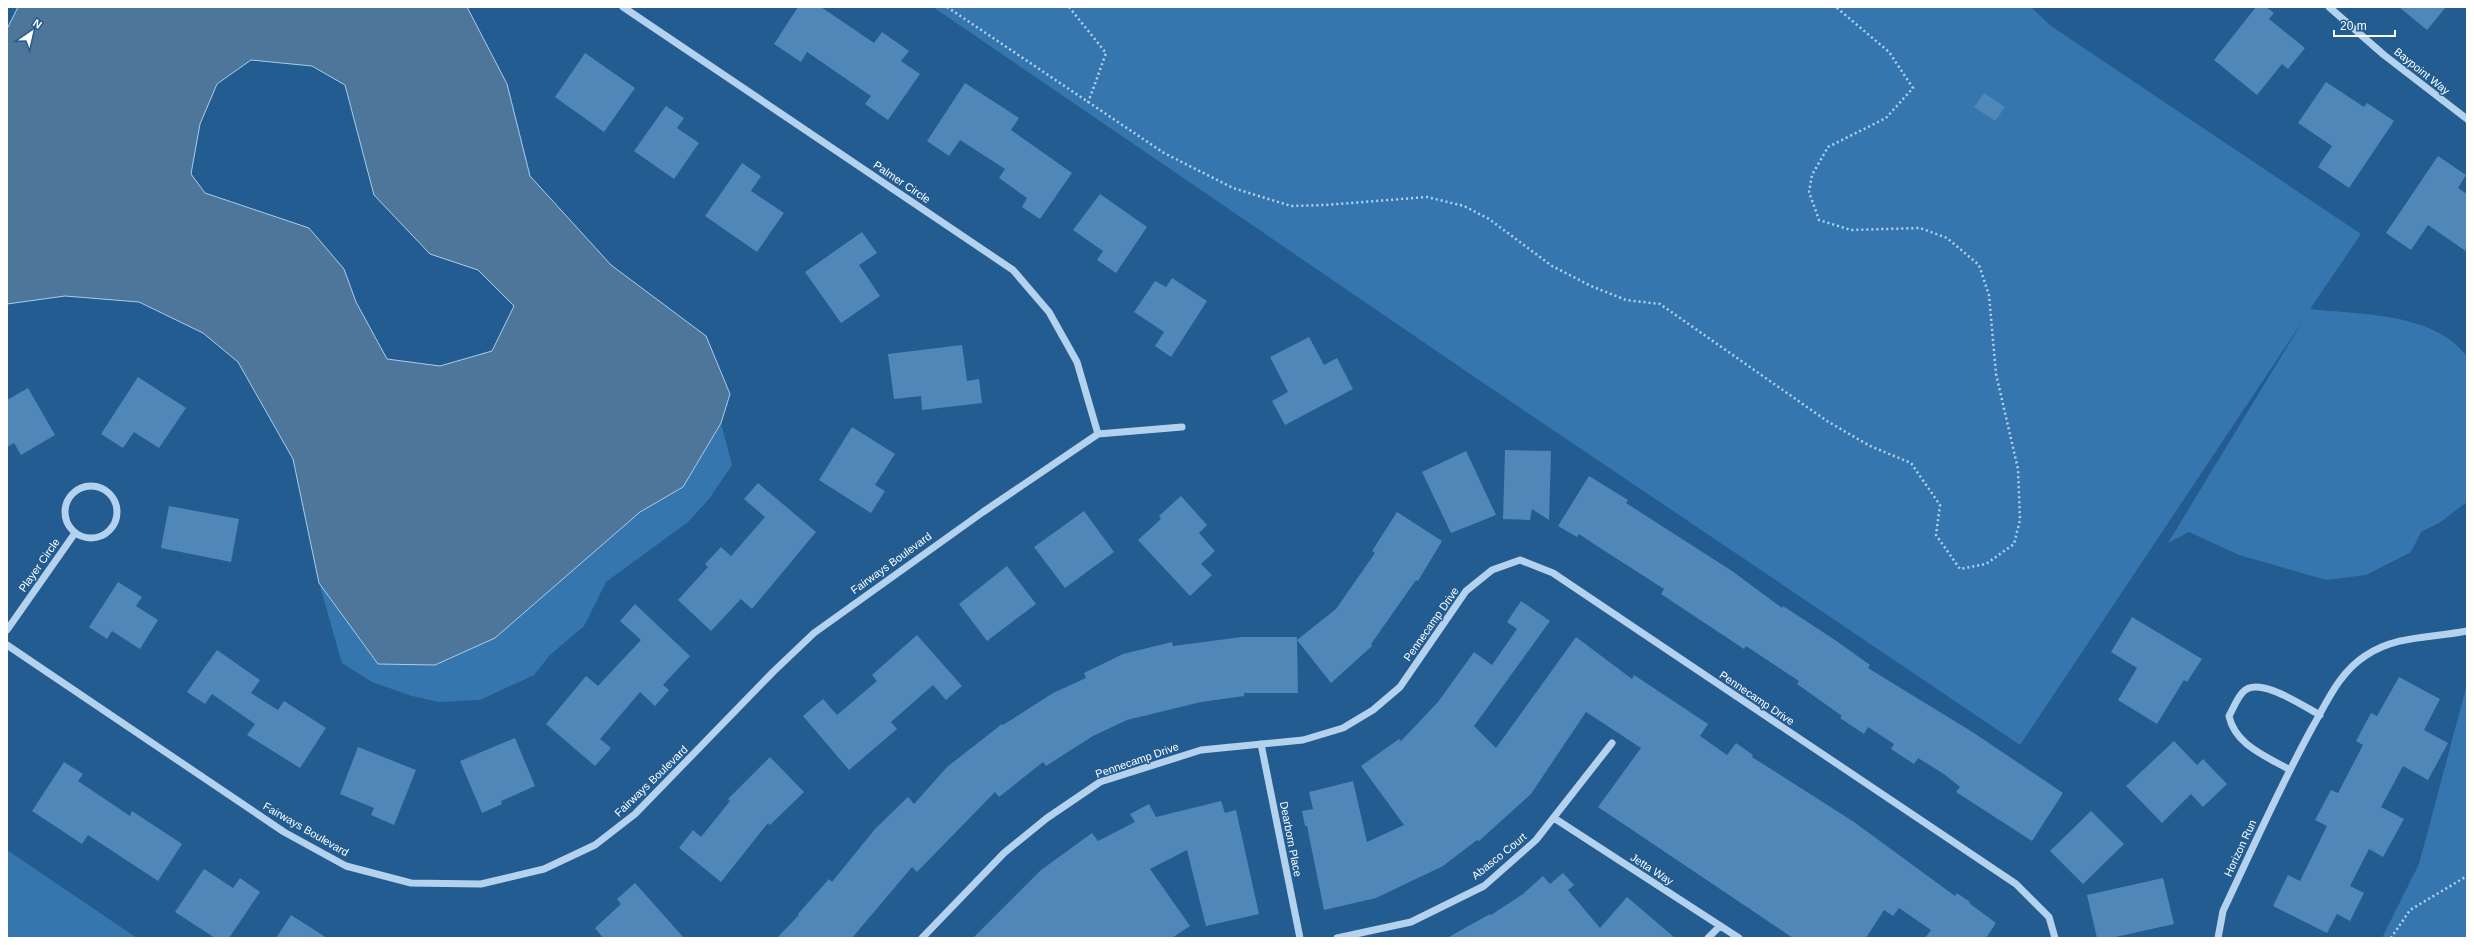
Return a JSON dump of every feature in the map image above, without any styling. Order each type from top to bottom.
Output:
[{"type":"street","name":"Palmer Circle","points":[[623,7],[1013,270],[1049,312],[1078,362],[1098,434]]},
{"type":"street","name":"Baypoint Way","points":[[2328,7],[2384,55],[2467,119]]},
{"type":"street","name":"Fairways Boulevard","points":[[7,644],[284,832],[346,866],[411,883],[481,884],[544,869],[595,845],[635,814],[773,672],[814,633],[977,516],[1098,434],[1182,427]]},
{"type":"street","points":[[95,486],[103,489],[110,495],[115,506],[116,518],[112,526],[99,536],[83,537],[75,533],[66,518],[67,502],[78,489],[95,486]]},
{"type":"street","name":"Player Circle","points":[[7,630],[75,533]]},
{"type":"street","name":"Pennecamp Drive","points":[[922,938],[1004,853],[1047,818],[1100,782],[1200,750],[1303,740],[1344,728],[1373,710],[1400,687],[1466,591],[1492,570],[1520,560],[1553,574],[2016,884],[2049,917],[2055,938]]},
{"type":"street","name":"Horizon Run","points":[[2218,938],[2223,911],[2290,770],[2335,686],[2348,669],[2365,656],[2385,646],[2408,638],[2467,631]]},
{"type":"street","points":[[2290,770],[2237,737],[2231,728],[2229,716],[2243,691],[2252,687],[2266,686],[2320,715]]},
{"type":"street","name":"Abasco Court","points":[[1337,938],[1411,922],[1484,886],[1536,840],[1612,743]]},
{"type":"street","name":"Dearborn Place","points":[[1261,744],[1300,938]]},
{"type":"street","name":"Jetta Way","points":[[1554,818],[1739,938]]},
{"type":"street","points":[[1708,938],[1720,926]]},
{"type":"path","points":[[947,7],[1164,153],[1233,188],[1291,206],[1325,206],[1427,198],[1464,206],[1489,219],[1552,266],[1591,286],[1626,300],[1660,304],[1827,421],[1870,446],[1911,463],[1940,504],[1936,535],[1960,569],[1986,564],[2014,544],[2020,520],[2018,469],[1996,374],[1989,295],[1980,265],[1947,238],[1920,228],[1851,230],[1819,220],[1809,192],[1812,175],[1828,147],[1886,118],[1913,88],[1889,52],[1836,7]]},
{"type":"path","points":[[1069,7],[1106,53],[1088,103]]},
{"type":"path","points":[[2391,938],[2410,910],[2467,876]]},
{"type":"shaded area","points":[[18,7],[467,7],[507,84],[530,176],[611,265],[706,336],[730,394],[721,423],[683,487],[640,512],[495,638],[435,665],[378,664],[319,583],[293,459],[238,362],[203,333],[139,302],[65,296],[7,304],[7,29]],"holes":[[[251,60],[312,66],[345,85],[374,195],[430,254],[478,270],[514,306],[492,351],[440,366],[387,359],[356,302],[344,269],[309,228],[205,193],[191,174],[200,124],[217,84]]]},
{"type":"shaded area","points":[[933,7],[2031,7],[2051,26],[2361,234],[2310,309],[2373,315],[2416,323],[2435,331],[2452,342],[2467,356],[2467,502],[2439,523],[2421,532],[2411,552],[2366,575],[2326,580],[2239,555],[2189,532],[2168,543],[2304,319],[2020,745],[1476,378]]},
{"type":"shaded area","points":[[721,423],[732,465],[709,499],[688,522],[606,582],[584,626],[550,655],[534,675],[480,700],[439,702],[412,696],[372,682],[342,663],[319,583],[378,664],[683,487]]},
{"type":"shaded area","points":[[2467,684],[2467,938],[2382,938],[2419,864]]},
{"type":"shaded area","points":[[7,850],[137,938],[7,938]]},
{"type":"building","points":[[798,7],[821,7],[874,43],[882,32],[909,51],[901,61],[920,74],[888,120],[865,104],[871,96],[807,52],[801,62],[774,44]]},
{"type":"building","points":[[2256,7],[2266,7],[2274,13],[2269,19],[2305,48],[2288,69],[2282,64],[2257,95],[2214,60]]},
{"type":"building","points":[[2399,7],[2446,7],[2427,30]]},
{"type":"building","points":[[585,53],[635,88],[604,132],[555,97]]},
{"type":"building","points":[[2326,82],[2364,107],[2367,103],[2394,121],[2349,188],[2318,167],[2332,146],[2298,123]]},
{"type":"building","points":[[965,83],[1019,118],[1011,130],[1072,173],[1040,219],[1022,207],[1027,198],[999,178],[1005,169],[960,140],[949,156],[927,141]]},
{"type":"building","points":[[1984,93],[2005,107],[1995,121],[1974,107]]},
{"type":"building","points":[[666,106],[684,118],[677,128],[699,143],[674,179],[634,151]]},
{"type":"building","points":[[2438,156],[2466,175],[2458,188],[2467,194],[2467,252],[2428,225],[2411,250],[2386,233]]},
{"type":"building","points":[[742,163],[761,176],[751,191],[784,213],[757,252],[705,216]]},
{"type":"building","points":[[1100,194],[1147,227],[1116,273],[1097,260],[1103,251],[1073,230]]},
{"type":"building","points":[[862,232],[877,253],[859,265],[880,296],[841,323],[805,272]]},
{"type":"building","points":[[1172,278],[1207,301],[1171,357],[1155,346],[1164,332],[1134,312],[1155,281],[1166,287]]},
{"type":"building","points":[[1309,337],[1324,365],[1337,358],[1353,389],[1285,425],[1272,401],[1288,392],[1270,357]]},
{"type":"building","points":[[962,345],[967,381],[979,379],[982,403],[922,410],[921,396],[894,399],[888,354]]},
{"type":"building","points":[[138,377],[186,408],[159,448],[134,432],[123,448],[101,434]]},
{"type":"building","points":[[28,388],[55,435],[21,455],[14,443],[7,447],[7,400]]},
{"type":"building","points":[[852,427],[895,454],[875,485],[885,491],[871,513],[819,480]]},
{"type":"building","points":[[1505,450],[1551,451],[1549,520],[1532,509],[1530,520],[1503,519]]},
{"type":"building","points":[[1466,451],[1496,515],[1451,533],[1422,472]]},
{"type":"building","points":[[1589,476],[1628,500],[1626,503],[1732,571],[1782,608],[1783,606],[1835,640],[1870,665],[1868,668],[1974,733],[2063,793],[2032,841],[1956,792],[1960,787],[1944,774],[1918,758],[1914,764],[1891,749],[1894,744],[1868,727],[1864,734],[1840,718],[1842,716],[1797,684],[1799,681],[1746,646],[1744,649],[1661,594],[1664,589],[1579,534],[1577,537],[1558,526]]},
{"type":"building","points":[[758,483],[816,532],[752,609],[741,599],[711,631],[678,600],[708,567],[705,564],[721,547],[731,556],[765,517],[744,499]]},
{"type":"building","points":[[1181,496],[1207,525],[1199,533],[1215,551],[1201,564],[1212,575],[1190,596],[1138,540],[1161,519],[1159,516]]},
{"type":"building","points":[[169,506],[239,519],[231,562],[161,548]]},
{"type":"building","points":[[1084,511],[1114,552],[1065,588],[1034,547]]},
{"type":"building","points":[[1397,512],[1442,541],[1418,581],[1416,580],[1371,644],[1372,646],[1331,683],[1297,640],[1336,609],[1375,553],[1372,551]]},
{"type":"building","points":[[1007,566],[1036,604],[987,641],[959,604]]},
{"type":"building","points":[[118,582],[142,597],[136,606],[158,620],[140,649],[112,631],[107,639],[89,627]]},
{"type":"building","points":[[1521,601],[1550,621],[1474,726],[1496,748],[1576,637],[1632,679],[1634,675],[1708,724],[1700,736],[1727,755],[1736,743],[1753,755],[1752,757],[1854,822],[1955,896],[1957,893],[1970,902],[1969,903],[1996,923],[1986,938],[1925,938],[1931,930],[1899,908],[1893,916],[1884,910],[1866,938],[1793,938],[1598,807],[1641,748],[1586,712],[1531,794],[1479,841],[1477,840],[1443,866],[1376,898],[1324,910],[1307,826],[1305,826],[1302,811],[1313,809],[1309,792],[1353,781],[1367,842],[1404,825],[1361,766],[1399,739],[1401,741],[1438,702],[1474,652],[1492,665],[1517,629],[1507,622]]},
{"type":"building","points":[[635,604],[690,656],[663,685],[669,690],[655,706],[640,692],[600,739],[611,748],[595,766],[546,724],[586,676],[598,686],[641,640],[620,621]]},
{"type":"building","points":[[2132,617],[2202,659],[2187,682],[2184,680],[2157,724],[2118,700],[2137,668],[2111,652]]},
{"type":"building","points":[[917,635],[962,686],[946,700],[933,685],[891,722],[897,729],[849,770],[803,716],[823,699],[837,715],[877,681],[872,675]]},
{"type":"building","points":[[1242,637],[1297,637],[1298,693],[1244,693],[1244,696],[1201,702],[1127,720],[1093,736],[1046,766],[1043,762],[999,797],[995,792],[917,872],[912,867],[852,938],[777,938],[799,915],[798,914],[829,879],[832,882],[875,829],[908,797],[914,804],[947,767],[1002,724],[1003,725],[1053,693],[1086,678],[1084,673],[1123,654],[1172,642],[1173,646]]},
{"type":"building","points":[[217,650],[260,680],[251,693],[278,710],[284,701],[326,728],[300,768],[247,735],[255,724],[212,694],[205,704],[187,692]]},
{"type":"building","points":[[2399,677],[2440,699],[2424,730],[2448,743],[2428,780],[2403,766],[2381,807],[2404,819],[2383,857],[2369,849],[2350,886],[2364,893],[2350,921],[2337,914],[2327,933],[2273,906],[2288,875],[2300,881],[2327,826],[2315,820],[2331,790],[2338,793],[2363,745],[2356,741],[2371,713],[2377,716]]},
{"type":"building","points":[[515,738],[535,786],[501,801],[502,804],[482,813],[460,761]]},
{"type":"building","points":[[2174,741],[2197,765],[2203,759],[2227,784],[2203,807],[2191,794],[2162,823],[2126,786]]},
{"type":"building","points":[[358,747],[416,770],[394,825],[371,815],[374,808],[340,794]]},
{"type":"building","points":[[770,757],[804,792],[770,825],[768,823],[721,882],[679,848],[693,830],[701,837],[730,801],[728,799]]},
{"type":"building","points":[[64,762],[83,774],[78,781],[130,816],[132,811],[182,844],[158,881],[88,835],[82,844],[32,811]]},
{"type":"building","points":[[1221,801],[1225,813],[1236,810],[1259,914],[1206,926],[1187,850],[1150,869],[1190,926],[1172,938],[973,938],[1041,870],[1092,833],[1098,841],[1135,822],[1130,814],[1149,804],[1156,817]]},
{"type":"building","points":[[2091,811],[2124,844],[2083,884],[2050,851]]},
{"type":"building","points":[[204,869],[233,888],[240,878],[260,892],[229,938],[215,938],[175,912]]},
{"type":"building","points":[[1563,873],[1574,885],[1568,890],[1600,928],[1627,897],[1675,938],[1447,938],[1490,914],[1491,915],[1523,894],[1543,876],[1550,884]]},
{"type":"building","points":[[2163,878],[2174,924],[2111,938],[2097,938],[2087,895]]},
{"type":"building","points":[[635,883],[684,938],[603,938],[595,928],[621,904],[617,899]]},
{"type":"building","points":[[291,915],[327,938],[276,938]]}]
